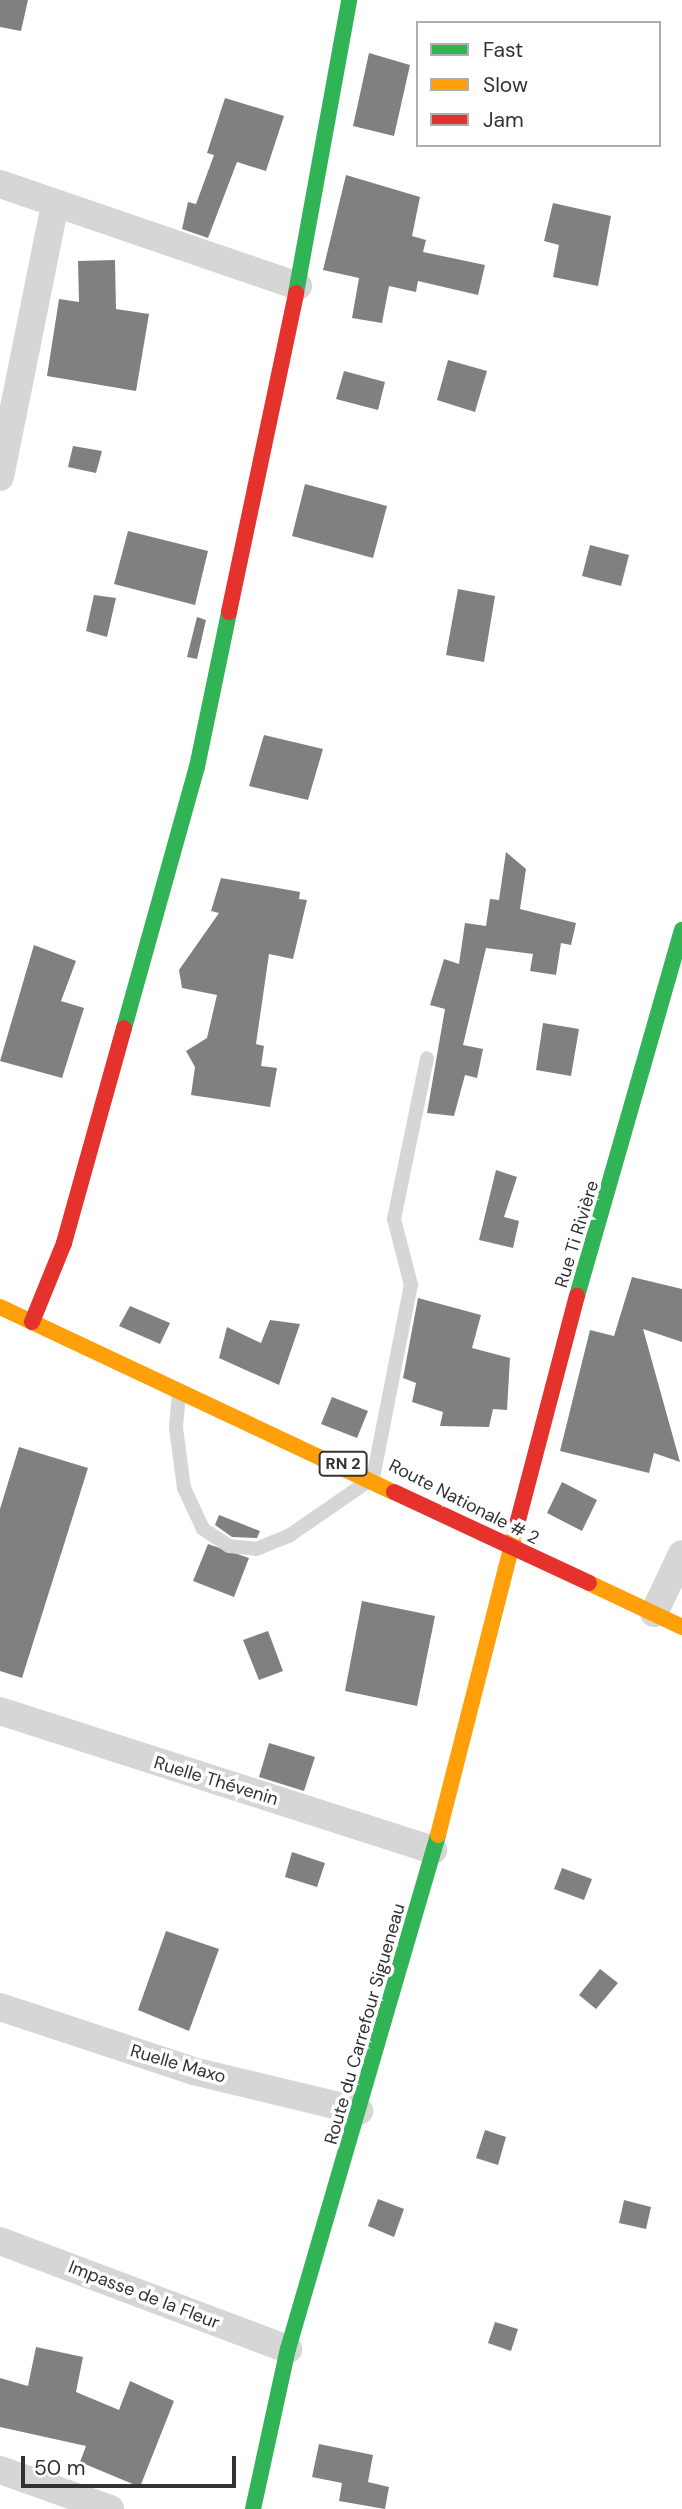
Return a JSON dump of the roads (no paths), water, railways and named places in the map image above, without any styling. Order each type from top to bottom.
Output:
[{"type":"street","points":[[32,1322],[64,1243],[197,767],[298,286],[349,0]]},
{"type":"street","points":[[0,184],[298,286]]},
{"type":"street","points":[[0,477],[55,202]]},
{"type":"street","name":"Rue Ti Rivière","points":[[515,1551],[561,1350],[645,1076],[682,930]]},
{"type":"street","name":"Route Nationale # 2","points":[[0,1307],[373,1478],[515,1551],[682,1627]]},
{"type":"street","name":"Route du Carrefour Sigueneau","points":[[253,2509],[288,2349],[359,2111],[515,1551]]},
{"type":"street","points":[[654,1613],[682,1554]]},
{"type":"street","name":"Ruelle Thévenin","points":[[0,1711],[433,1850]]},
{"type":"street","name":"Ruelle Maxo","points":[[0,2007],[194,2071],[359,2111]]},
{"type":"street","name":"Impasse de la Fleur","points":[[0,2241],[288,2349]]},
{"type":"street","points":[[0,2470],[110,2509]]},
{"type":"lane","points":[[180,1388],[176,1428],[184,1489],[203,1529],[229,1546],[256,1549],[290,1535],[373,1478],[411,1284],[394,1219],[427,1058]]}]
